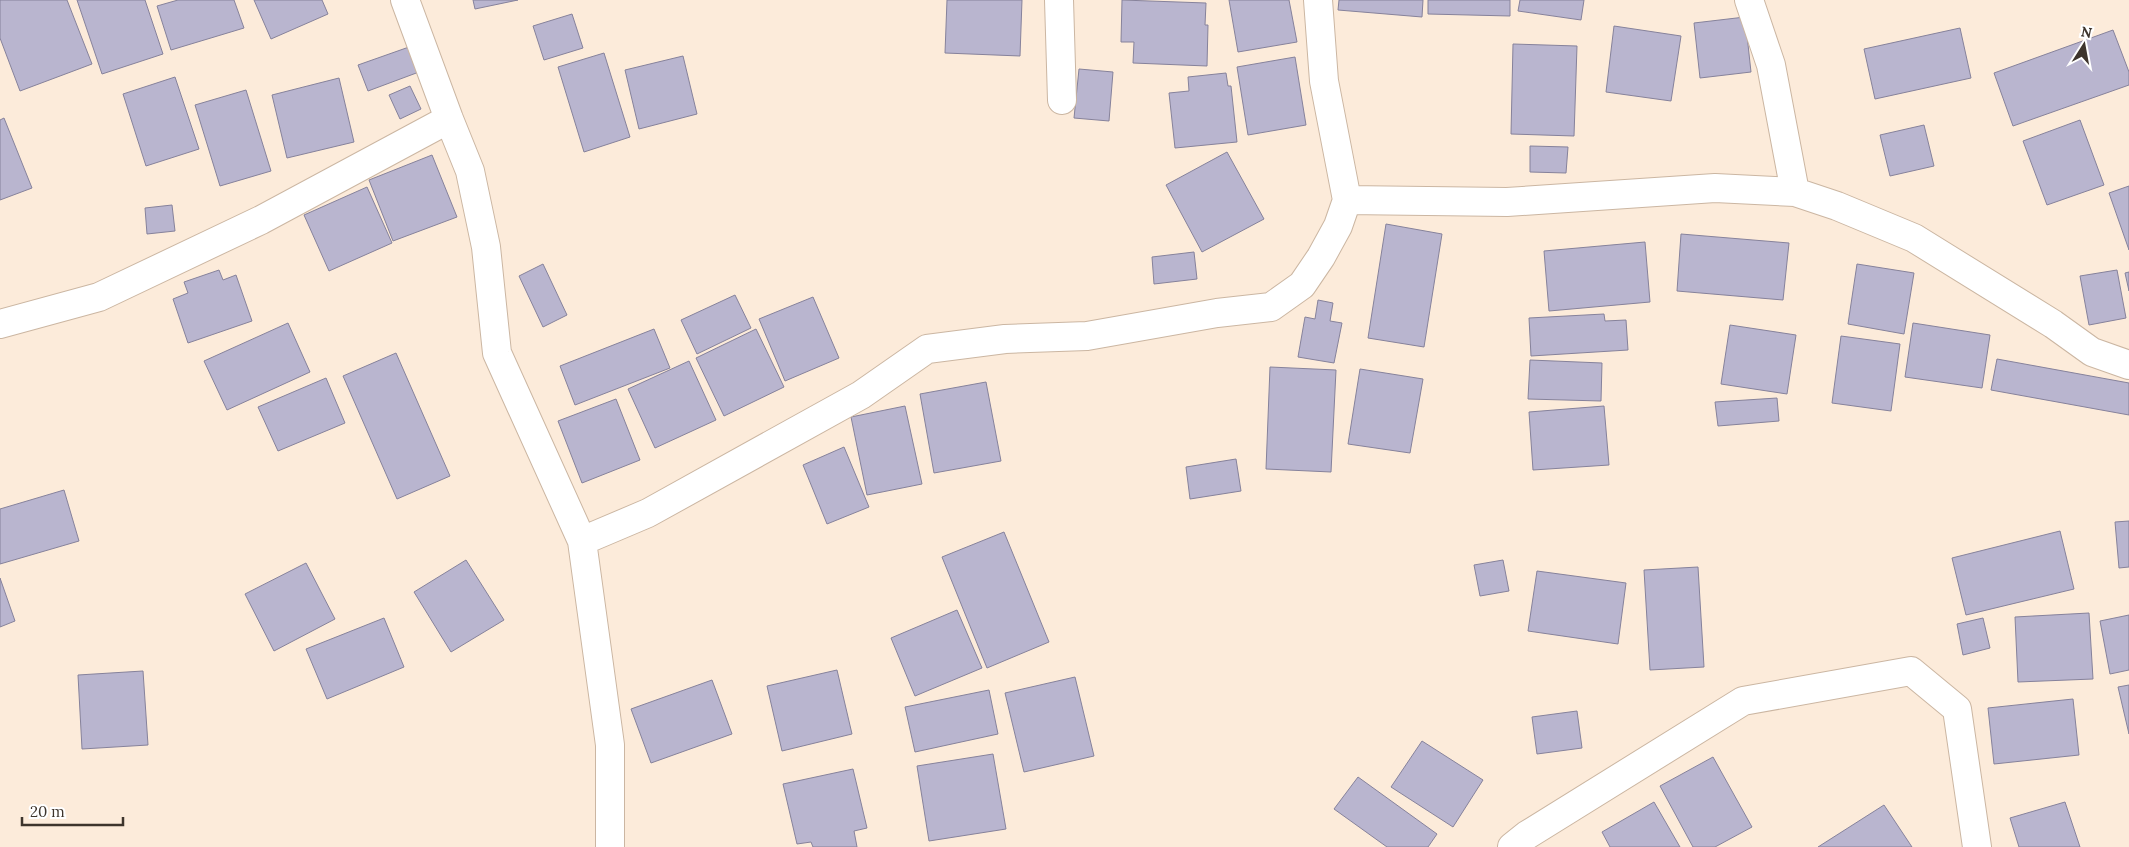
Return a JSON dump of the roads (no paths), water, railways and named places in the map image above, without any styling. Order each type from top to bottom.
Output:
[{"type":"street","points":[[406,0],[470,171],[486,248],[496,353],[582,541],[610,745],[610,847]]},
{"type":"street","points":[[1059,0],[1062,100]]},
{"type":"street","points":[[582,541],[648,513],[844,405],[927,348],[1005,339],[1087,336],[1217,313],[1271,307],[1302,285],[1338,226],[1347,200],[1324,81],[1318,0]]},
{"type":"street","points":[[1749,0],[1771,65],[1794,192]]},
{"type":"street","points":[[0,324],[99,297],[261,220],[449,119]]},
{"type":"street","points":[[1347,200],[1507,202],[1715,188],[1794,192],[1837,206],[1914,238],[2053,324],[2092,352],[2129,366]]},
{"type":"street","points":[[1512,847],[1527,835],[1743,701],[1911,671],[1957,709],[1978,847]]}]
